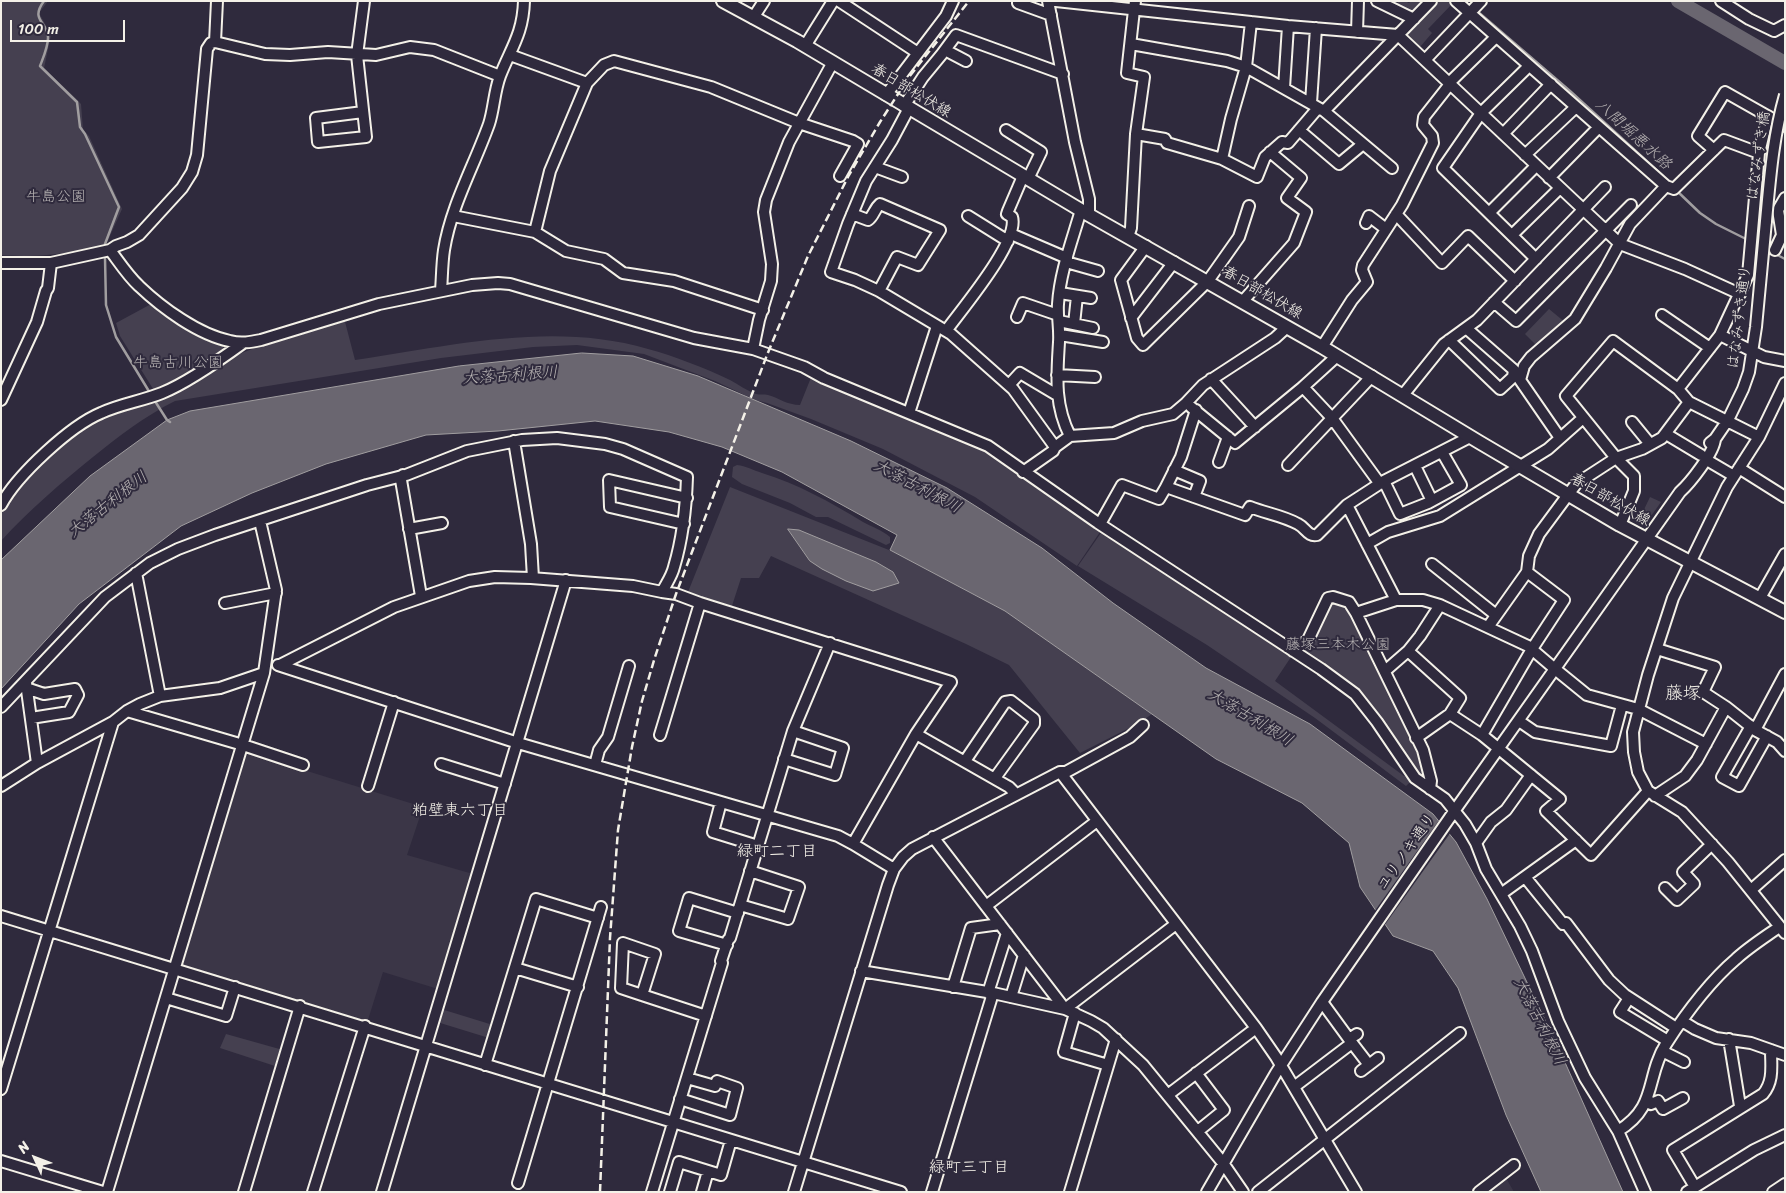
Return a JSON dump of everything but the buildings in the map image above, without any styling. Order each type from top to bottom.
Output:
[{"type":"main road","name":"春日部松伏線","points":[[723,1],[833,62],[1085,213],[1208,281],[1372,376],[1568,496],[1785,612]]},
{"type":"street","points":[[215,42],[217,1]]},
{"type":"street","points":[[363,112],[316,118],[318,142],[366,137],[357,55],[364,1]]},
{"type":"street","points":[[441,291],[444,251],[453,216],[489,123],[494,95],[500,76],[520,28],[524,1]]},
{"type":"street","points":[[753,18],[764,1]]},
{"type":"street","points":[[804,46],[832,1]]},
{"type":"street","points":[[839,1],[918,53]]},
{"type":"street","points":[[886,94],[946,16],[952,1]]},
{"type":"street","points":[[1048,1],[1075,142],[1089,199],[1066,260],[1058,304],[1060,335],[1057,395],[1064,424],[1070,436]]},
{"type":"street","points":[[1056,1],[1134,5],[1168,13],[1288,26],[1398,35],[1620,244],[1684,269],[1740,294]]},
{"type":"street","points":[[1168,13],[1169,1]]},
{"type":"street","points":[[1357,32],[1358,1]]},
{"type":"street","points":[[1377,1],[1414,18]]},
{"type":"street","points":[[1136,134],[1165,139],[1168,143],[1222,159],[1257,177],[1265,157],[1282,142],[1288,143],[1318,107],[1398,35],[1431,1]]},
{"type":"street","points":[[1456,1],[1666,186],[1674,189],[1724,140],[1759,153]]},
{"type":"street","points":[[1425,60],[1481,1]]},
{"type":"street","points":[[1721,1],[1749,19],[1774,31],[1785,25]]},
{"type":"street","points":[[1018,3],[1051,15]]},
{"type":"street","points":[[1128,237],[1131,228],[1136,134],[1144,77],[1127,73],[1134,5]]},
{"type":"street","points":[[1222,159],[1246,67],[1251,22]]},
{"type":"street","points":[[1284,88],[1288,26]]},
{"type":"street","points":[[1316,28],[1318,107]]},
{"type":"street","points":[[1055,447],[1014,389],[941,328],[879,291],[831,272],[866,181],[892,140],[923,77],[956,35],[1063,74]]},
{"type":"street","points":[[1322,347],[1352,300],[1366,282],[1362,270],[1363,265],[1396,214],[1433,143],[1432,136],[1423,125],[1424,117],[1449,83],[1496,37]]},
{"type":"street","points":[[1,263],[51,263],[110,250],[139,236],[182,188],[192,172],[197,155],[207,49],[211,43],[215,42],[265,54],[290,55],[328,52],[376,55],[410,47],[423,48],[434,50],[500,76]]},
{"type":"street","points":[[1131,44],[1227,61],[1246,67],[1318,107],[1392,168]]},
{"type":"street","points":[[946,50],[966,61]]},
{"type":"street","points":[[510,54],[587,83]]},
{"type":"street","points":[[535,232],[550,171],[587,83],[604,65],[614,61],[711,87],[799,123],[853,140],[858,144],[840,176]]},
{"type":"street","points":[[753,349],[771,281],[772,264],[764,212],[766,200],[799,123],[833,62]]},
{"type":"street","points":[[1529,66],[1481,114],[1443,168],[1536,259]]},
{"type":"street","points":[[1503,134],[1550,84]]},
{"type":"street","points":[[1714,150],[1698,136],[1725,92],[1785,126]]},
{"type":"street","name":"はなみずき橋","points":[[1766,221],[1772,156],[1779,115],[1785,96]]},
{"type":"street","points":[[1525,155],[1576,107]]},
{"type":"street","points":[[1678,389],[1720,335],[1748,275],[1759,153],[1768,116]]},
{"type":"street","points":[[1549,178],[1599,127]]},
{"type":"street","points":[[909,413],[941,328],[993,268],[1009,237],[1014,222],[1012,217],[1007,214],[1008,211],[1041,152],[1006,130]]},
{"type":"street","points":[[1298,130],[1339,164],[1363,144]]},
{"type":"street","points":[[1243,301],[1294,243],[1306,212],[1287,198],[1301,178],[1270,152]]},
{"type":"street","points":[[1489,213],[1536,166]]},
{"type":"street","points":[[875,167],[902,177]]},
{"type":"street","points":[[1560,438],[1520,380],[1524,366],[1531,356],[1575,319],[1630,224],[1666,186]]},
{"type":"street","points":[[1403,395],[1444,344],[1477,320],[1584,211],[1605,187]]},
{"type":"street","points":[[1512,235],[1560,188]]},
{"type":"street","points":[[1775,250],[1782,235],[1778,210],[1785,198]]},
{"type":"street","points":[[852,214],[868,220],[872,218],[876,207],[880,204],[940,230],[918,266],[897,257],[879,291]]},
{"type":"street","points":[[1494,302],[1516,321],[1631,205]]},
{"type":"street","points":[[1146,246],[1121,280],[1136,338],[1142,345],[1208,281],[1239,237],[1249,206]]},
{"type":"street","points":[[1396,214],[1442,263],[1468,236],[1515,281]]},
{"type":"street","points":[[453,216],[535,232],[566,251],[604,259],[623,273],[674,282],[763,310]]},
{"type":"street","points":[[968,216],[1009,237],[1098,271]]},
{"type":"street","points":[[1366,223],[1369,216],[1386,229]]},
{"type":"street","name":"はなみずき通り","points":[[1646,539],[1680,492],[1681,485],[1728,420],[1743,389],[1753,352],[1766,221]]},
{"type":"street","points":[[1750,242],[1764,244],[1785,255]]},
{"type":"street","points":[[110,250],[137,285],[169,311],[221,339],[243,343],[261,340],[380,304],[472,285],[510,284],[694,338],[753,349],[804,367],[824,378],[988,446],[1023,472],[1342,683],[1355,694],[1377,722],[1415,778],[1445,799],[1465,824],[1476,843],[1486,869],[1524,935],[1558,1021],[1584,1078],[1618,1131],[1645,1192]]},
{"type":"street","points":[[1131,318],[1174,262]]},
{"type":"street","points":[[1,400],[38,322],[48,288],[51,263]]},
{"type":"street","points":[[1060,293],[1091,298]]},
{"type":"street","points":[[1074,324],[1076,296]]},
{"type":"street","points":[[1017,317],[1023,303],[1074,324],[1093,328]]},
{"type":"street","points":[[1662,315],[1710,348]]},
{"type":"street","points":[[1023,472],[1053,451],[1055,447],[1070,436],[1114,433],[1142,421],[1173,414],[1203,385],[1275,338],[1287,327]]},
{"type":"street","points":[[1449,340],[1500,389],[1513,377],[1514,370],[1466,328]]},
{"type":"street","points":[[1060,335],[1103,342]]},
{"type":"street","points":[[1720,335],[1764,357],[1785,361]]},
{"type":"street","points":[[1620,525],[1634,491],[1634,476],[1616,458],[1566,396],[1613,341],[1678,389],[1689,402],[1759,437]]},
{"type":"street","points":[[1,505],[32,465],[79,425],[100,412],[151,397],[175,387],[243,343]]},
{"type":"street","points":[[1186,403],[1235,443],[1303,387],[1337,356]]},
{"type":"street","points":[[1009,385],[1020,372],[1057,395]]},
{"type":"street","points":[[1057,375],[1095,377]]},
{"type":"street","points":[[1288,465],[1372,376]]},
{"type":"street","points":[[1211,379],[1255,426]]},
{"type":"street","points":[[1618,1131],[1631,1122],[1642,1110],[1648,1098],[1656,1065],[1662,1051],[1696,1000],[1736,959],[1782,930],[1751,890],[1682,812],[1652,793],[1638,772],[1633,732],[1648,675],[1673,598],[1727,486],[1759,437],[1785,382]]},
{"type":"street","points":[[1303,387],[1332,418],[1382,482],[1400,514],[1432,501],[1461,485],[1442,452]]},
{"type":"street","points":[[1488,627],[1527,572],[1529,556],[1539,534],[1576,484],[1616,458],[1662,438],[1689,402]]},
{"type":"street","points":[[1100,524],[1122,485],[1159,500],[1181,457],[1196,410]]},
{"type":"street","points":[[1367,544],[1388,532],[1440,516],[1548,449],[1583,418]]},
{"type":"street","points":[[1632,422],[1650,444]]},
{"type":"street","points":[[1666,434],[1703,457],[1785,496]]},
{"type":"street","points":[[1219,462],[1228,437]]},
{"type":"street","points":[[1166,487],[1245,515],[1250,507],[1299,524],[1314,536],[1347,505],[1382,482],[1470,437]]},
{"type":"street","points":[[1,706],[26,685],[105,597],[150,563],[178,549],[367,485],[404,475],[467,452],[514,441],[564,439],[605,444],[623,449],[688,477],[682,540],[674,569],[662,592]]},
{"type":"street","points":[[514,441],[531,544],[533,578]]},
{"type":"street","points":[[1415,466],[1432,501]]},
{"type":"street","points":[[1174,470],[1200,481],[1194,497]]},
{"type":"street","points":[[404,475],[401,480],[421,596]]},
{"type":"street","points":[[684,524],[610,507],[609,480],[687,498]]},
{"type":"street","points":[[1347,505],[1396,600]]},
{"type":"street","points":[[1,1161],[105,1192],[175,969],[178,953],[265,668],[276,593],[260,521]]},
{"type":"street","points":[[409,529],[442,523]]},
{"type":"street","name":"ユリノキ通り","points":[[1207,1192],[1281,1065],[1322,1002],[1374,925],[1646,539]]},
{"type":"street","points":[[1760,598],[1785,554]]},
{"type":"street","points":[[1432,564],[1496,615]]},
{"type":"street","points":[[1482,735],[1532,649],[1564,600],[1527,572]]},
{"type":"street","points":[[136,573],[160,696]]},
{"type":"street","points":[[1,786],[113,722],[140,704],[160,696],[220,688],[265,668],[280,665],[394,607],[421,596],[469,581],[495,577],[566,580],[634,586],[676,594],[951,682],[916,734],[854,844]]},
{"type":"street","points":[[382,1192],[566,580]]},
{"type":"street","points":[[225,603],[276,593]]},
{"type":"street","points":[[1293,651],[1308,640],[1328,598],[1333,597],[1349,602],[1423,750],[1431,781],[1430,790]]},
{"type":"street","points":[[1356,613],[1396,600],[1423,600],[1440,605],[1532,649],[1554,670],[1587,695],[1638,709],[1706,744]]},
{"type":"street","points":[[660,735],[700,603]]},
{"type":"street","points":[[1385,671],[1408,651],[1440,605]]},
{"type":"street","points":[[652,1192],[793,731],[830,643]]},
{"type":"street","points":[[1657,649],[1715,668],[1703,692],[1753,728],[1777,742],[1785,751]]},
{"type":"street","points":[[1408,651],[1460,698],[1450,714],[1416,738]]},
{"type":"street","points":[[280,665],[518,743],[838,836],[894,869]]},
{"type":"street","points":[[595,765],[599,750],[608,737],[629,666]]},
{"type":"street","points":[[1767,736],[1739,786],[1722,777],[1785,674]]},
{"type":"street","points":[[26,685],[37,764]]},
{"type":"street","points":[[26,685],[44,694],[75,689],[78,695],[69,712],[31,718]]},
{"type":"street","points":[[965,761],[1005,702],[1011,701],[1034,719],[1034,724],[995,778]]},
{"type":"street","points":[[368,786],[394,702]]},
{"type":"street","points":[[1519,721],[1535,732],[1611,746],[1622,705]]},
{"type":"street","points":[[1450,714],[1482,735],[1560,799],[1546,811],[1590,855],[1652,793],[1685,776],[1697,760],[1726,707]]},
{"type":"street","points":[[127,711],[304,765]]},
{"type":"street","points":[[1,1089],[113,722]]},
{"type":"street","points":[[794,1192],[894,869],[912,849],[1060,772],[1066,772],[1130,737],[1143,726]]},
{"type":"street","points":[[784,759],[835,775],[843,748],[793,731]]},
{"type":"street","points":[[916,734],[995,778],[1016,794]]},
{"type":"street","points":[[442,764],[505,784]]},
{"type":"street","points":[[1060,772],[1256,1028],[1281,1065],[1356,1192]]},
{"type":"street","points":[[1476,843],[1490,822],[1506,810],[1531,775]]},
{"type":"street","points":[[721,802],[712,832],[758,846]]},
{"type":"street","points":[[986,906],[1097,821]]},
{"type":"street","points":[[933,837],[1070,1011]]},
{"type":"street","points":[[1502,894],[1576,840]]},
{"type":"street","points":[[1665,888],[1677,900],[1694,884],[1684,872],[1712,844]]},
{"type":"street","points":[[1751,890],[1785,860]]},
{"type":"street","points":[[727,945],[679,930],[689,898],[788,919],[799,887],[750,871]]},
{"type":"street","points":[[1525,877],[1563,924],[1566,922],[1608,980],[1629,998],[1679,1024],[1716,1038],[1751,1043],[1785,1055]]},
{"type":"street","points":[[485,1065],[536,899],[598,918]]},
{"type":"street","points":[[518,1183],[602,907]]},
{"type":"street","points":[[1,916],[300,1006],[425,1047],[901,1192]]},
{"type":"street","points":[[1108,1064],[1064,1052],[1070,1011],[1176,924]]},
{"type":"street","points":[[953,987],[971,928],[1004,928]]},
{"type":"street","points":[[932,1192],[991,993],[1004,928]]},
{"type":"street","points":[[642,995],[655,954],[624,943],[621,988],[642,995],[706,1016]]},
{"type":"street","points":[[1011,997],[1024,955]]},
{"type":"street","points":[[515,968],[578,987]]},
{"type":"street","points":[[861,971],[1011,997],[1070,1011],[1103,1028],[1143,1065],[1168,1094],[1223,1163],[1243,1192]]},
{"type":"street","points":[[166,998],[226,1016],[235,987]]},
{"type":"street","points":[[1629,998],[1620,1012],[1668,1041]]},
{"type":"street","points":[[1322,1002],[1353,1039],[1365,1068],[1378,1058]]},
{"type":"street","points":[[244,1192],[300,1006]]},
{"type":"street","points":[[313,1192],[365,1026]]},
{"type":"street","points":[[1168,1094],[1256,1028]]},
{"type":"street","points":[[1258,1192],[1460,1033]]},
{"type":"street","points":[[1070,1192],[1116,1039]]},
{"type":"street","points":[[1294,1087],[1353,1039]]},
{"type":"street","points":[[1729,1039],[1740,1106]]},
{"type":"street","points":[[1771,1050],[1771,1079],[1769,1086],[1763,1094],[1740,1106],[1673,1150],[1691,1189],[1754,1150],[1785,1135]]},
{"type":"street","points":[[1662,1051],[1684,1062]]},
{"type":"street","points":[[1196,1074],[1224,1110],[1198,1131]]},
{"type":"street","points":[[680,1099],[730,1115],[737,1088],[717,1081],[715,1086],[687,1078]]},
{"type":"street","points":[[1648,1098],[1651,1104],[1658,1101],[1663,1109],[1682,1098]]},
{"type":"street","points":[[670,1192],[679,1162],[721,1175],[731,1140]]},
{"type":"street","points":[[1479,1192],[1514,1165]]},
{"type":"street","points":[[702,1192],[708,1171]]},
{"type":"street","points":[[1773,1192],[1785,1184]]},
{"type":"shaded area","points":[[246,752],[423,807],[407,855],[473,874],[438,989],[383,972],[367,1023],[181,967],[180,962]]},
{"type":"shaded area","points":[[1506,1178],[1514,1192],[1487,1192]]},
{"type":"green space","name":"牛島公園","points":[[1,1],[48,1],[39,13],[51,35],[44,68],[81,104],[83,130],[89,136],[122,209],[105,247],[41,255],[1,255]]},
{"type":"green space","points":[[1399,1],[1409,3],[1411,1],[1425,1],[1412,14],[1395,6]]},
{"type":"green space","points":[[1436,1],[1451,1],[1453,3],[1428,29],[1432,33],[1420,47],[1407,34],[1407,31]]},
{"type":"green space","name":"牛島古川公園","points":[[153,303],[220,342],[229,358],[344,318],[355,360],[502,339],[539,336],[576,337],[612,341],[658,352],[710,371],[756,394],[768,395],[795,405],[800,405],[812,375],[987,450],[1102,529],[1077,566],[975,497],[883,449],[811,419],[755,400],[715,381],[644,354],[577,345],[533,347],[441,358],[175,401],[132,427],[93,457],[23,518],[1,541],[2,511],[25,478],[50,454],[77,433],[104,417],[131,407],[160,400],[120,336],[116,323]]},
{"type":"green space","points":[[1549,309],[1566,323],[1537,346],[1525,334]]},
{"type":"green space","points":[[737,465],[775,477],[814,494],[884,532],[890,537],[890,543],[886,545],[828,517],[816,517],[790,503],[742,484],[732,477],[733,467]]},
{"type":"green space","points":[[730,487],[894,552],[1005,611],[1152,714],[1139,723],[1080,753],[1009,665],[771,556],[759,578],[741,578],[730,612],[686,597]]},
{"type":"green space","points":[[1650,497],[1661,502],[1649,519],[1638,522]]},
{"type":"green space","name":"藤塚三本木公園","points":[[1103,530],[1293,654],[1275,681],[1404,776],[1410,775],[1375,714],[1297,651],[1331,600],[1346,604],[1414,740],[1428,776],[1422,778],[1418,775],[1406,786],[1315,718],[1207,645],[1078,566]]},
{"type":"green space","points":[[441,1009],[493,1025],[489,1038],[437,1022]]},
{"type":"green space","points":[[226,1034],[283,1050],[278,1067],[220,1048]]},
{"type":"water","name":"大落古利根川","points":[[582,353],[633,356],[698,376],[851,441],[947,488],[1042,548],[1113,603],[1206,668],[1310,724],[1433,814],[1456,842],[1487,899],[1559,1049],[1623,1192],[1541,1192],[1506,1115],[1458,988],[1433,951],[1393,936],[1360,887],[1349,843],[1302,803],[1216,759],[1005,611],[890,550],[897,535],[782,472],[722,447],[669,432],[595,421],[498,431],[426,435],[326,464],[252,493],[181,526],[79,604],[1,689],[1,560],[90,476],[167,420],[190,411],[459,366]]},
{"type":"water","points":[[788,529],[799,530],[876,562],[893,572],[899,583],[873,591],[846,581],[810,561]]},
{"type":"pier","points":[[1440,819],[1451,832],[1384,926],[1374,912]]},
{"type":"waterway","points":[[44,1],[38,13],[46,28],[48,38],[40,66],[77,102],[80,127],[119,207],[105,244]]},
{"type":"waterway","points":[[1678,1],[1785,63]]},
{"type":"waterway","name":"八間堀悪水路","points":[[1477,11],[1570,91],[1663,176]]},
{"type":"waterway","name":"八間堀悪水路","points":[[1677,191],[1700,213],[1716,224],[1748,240]]},
{"type":"waterway","name":"八間堀悪水路","points":[[1766,249],[1785,259]]},
{"type":"waterway","points":[[105,258],[106,305],[116,337],[150,393]]},
{"type":"waterway","points":[[153,398],[170,422]]},
{"type":"railway","points":[[600,1192],[610,938],[618,830],[632,747],[642,701],[655,657],[676,594],[767,355],[808,256],[849,175],[880,122],[909,77],[969,1]]},
{"type":"district","name":"藤塚","points":[[1683,694]]},
{"type":"district","name":"粕壁東六丁目","points":[[460,811]]},
{"type":"district","name":"緑町二丁目","points":[[777,852]]},
{"type":"district","name":"緑町三丁目","points":[[969,1168]]}]
